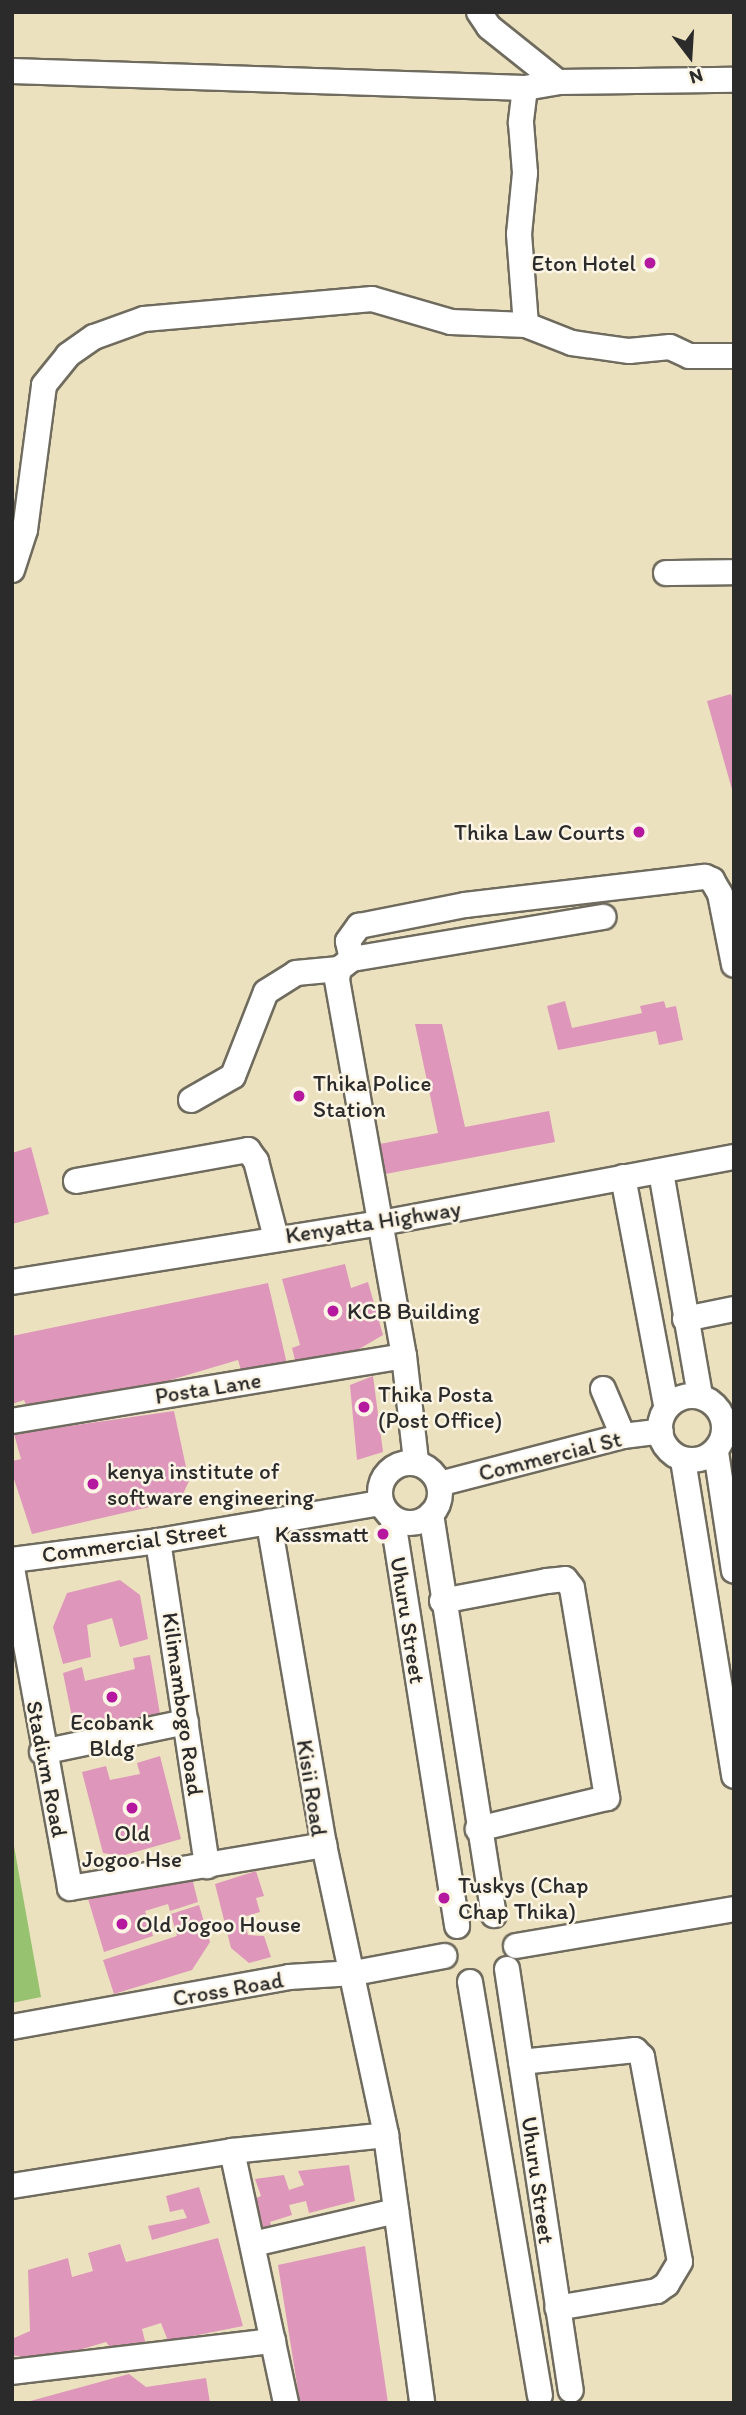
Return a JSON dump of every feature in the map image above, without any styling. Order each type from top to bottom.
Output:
[{"type":"street","points":[[479,12],[489,27],[558,82]]},
{"type":"street","points":[[12,71],[526,88],[558,82],[734,80]]},
{"type":"street","points":[[526,88],[519,234],[526,325]]},
{"type":"street","points":[[12,570],[25,530],[44,385],[68,355],[94,337],[144,319],[372,299],[451,322],[526,325],[572,344],[629,351],[670,347],[690,356],[734,356]]},
{"type":"street","points":[[666,573],[734,572]]},
{"type":"street","points":[[416,1461],[404,1356],[337,979],[346,964],[348,940],[359,926],[465,905],[705,877],[712,880],[720,894],[734,965]]},
{"type":"street","points":[[191,1100],[233,1076],[266,992],[296,973],[604,918]]},
{"type":"street","points":[[76,1181],[235,1149],[248,1150],[256,1161],[276,1238]]},
{"type":"street","name":"Kenyatta Highway","points":[[12,1282],[381,1223],[734,1157]]},
{"type":"street","points":[[661,1172],[700,1395]]},
{"type":"street","points":[[623,1177],[666,1405],[662,1431],[673,1455],[683,1460],[716,1452]]},
{"type":"street","points":[[685,1319],[734,1309]]},
{"type":"street","name":"Posta Lane","points":[[12,1421],[404,1356]]},
{"type":"street","points":[[603,1389],[623,1436]]},
{"type":"street","points":[[666,1405],[700,1395],[714,1403],[727,1419],[716,1452],[734,1571]]},
{"type":"street","name":"Commercial St","points":[[439,1484],[623,1436],[662,1431]]},
{"type":"street","points":[[683,1460],[734,1776]]},
{"type":"street","points":[[416,1461],[429,1465],[439,1484],[439,1499],[431,1514],[411,1524],[387,1512],[382,1486],[395,1468],[416,1461]]},
{"type":"street","name":"Commercial Street","points":[[12,1560],[159,1541],[269,1522],[387,1512]]},
{"type":"street","name":"Uhuru Street","points":[[387,1512],[457,1926]]},
{"type":"street","name":"Uhuru Street","points":[[431,1514],[442,1601],[494,1915]]},
{"type":"street","name":"Kisii Road","points":[[70,1888],[324,1845],[269,1522]]},
{"type":"street","name":"Kilimambogo Road","points":[[159,1541],[206,1866]]},
{"type":"street","name":"Stadium Road","points":[[12,1568],[42,1752],[70,1888]]},
{"type":"street","points":[[442,1601],[565,1579],[572,1588],[607,1798],[478,1829]]},
{"type":"street","points":[[42,1752],[186,1723]]},
{"type":"street","points":[[324,1845],[354,1973],[386,2135],[422,2403]]},
{"type":"street","points":[[512,1957],[510,1926],[494,1915],[468,1919],[446,1937],[444,1956],[458,1976],[470,1982],[512,1957],[734,1909]]},
{"type":"street","name":"Cross Road","points":[[12,2027],[289,1977],[354,1973],[444,1956]]},
{"type":"street","name":"Uhuru Street","points":[[512,1957],[521,2062],[557,2308],[579,2397]]},
{"type":"street","name":"Uhuru Street","points":[[470,1982],[536,2399]]},
{"type":"street","points":[[521,2062],[635,2050],[642,2057],[680,2262],[667,2284],[657,2291],[557,2308]]},
{"type":"street","points":[[12,2186],[232,2151],[386,2135]]},
{"type":"street","points":[[232,2151],[286,2403]]},
{"type":"street","points":[[253,2244],[396,2211]]},
{"type":"street","points":[[12,2372],[273,2341]]},
{"type":"street","points":[[536,2399],[579,2397]]},
{"type":"green space","points":[[12,1835],[41,1997],[12,2003]]},
{"type":"building","points":[[731,694],[734,705],[733,793],[707,701]]},
{"type":"building","points":[[565,1001],[572,1028],[642,1013],[640,1006],[664,1001],[666,1008],[676,1006],[683,1040],[659,1045],[656,1031],[558,1050],[547,1006]]},
{"type":"building","points":[[415,1024],[442,1024],[465,1127],[549,1111],[555,1142],[380,1175],[374,1145],[438,1133]]},
{"type":"building","points":[[31,1147],[49,1214],[12,1224],[12,1153]]},
{"type":"building","name":"KCB Building","points":[[345,1264],[351,1288],[368,1282],[383,1335],[354,1352],[296,1364],[292,1348],[300,1345],[282,1279]]},
{"type":"building","points":[[268,1283],[287,1364],[243,1377],[238,1360],[96,1402],[93,1393],[28,1410],[24,1400],[12,1404],[12,1336]]},
{"type":"building","name":"Thika Posta (Post Office)","points":[[373,1376],[383,1452],[357,1460],[350,1385]]},
{"type":"building","points":[[174,1411],[189,1481],[180,1500],[32,1534],[12,1473],[12,1461],[21,1459],[14,1434]]},
{"type":"building","points":[[120,1580],[140,1595],[148,1639],[120,1647],[112,1618],[87,1625],[91,1657],[63,1664],[53,1627],[67,1593]]},
{"type":"building","name":"Ecobank Bldg","points":[[150,1655],[160,1714],[75,1732],[63,1673],[82,1667],[85,1681],[135,1669],[133,1658]]},
{"type":"building","name":"Old Jogoo Hse","points":[[160,1756],[181,1839],[121,1856],[103,1853],[82,1772],[106,1766],[110,1780],[140,1774],[137,1763]]},
{"type":"building","name":"Old Jogoo House","points":[[190,1870],[198,1902],[170,1911],[168,1904],[145,1911],[153,1936],[104,1952],[88,1899]]},
{"type":"building","points":[[256,1871],[264,1896],[256,1898],[260,1912],[243,1917],[248,1935],[264,1936],[271,1957],[249,1963],[231,1948],[215,1884]]},
{"type":"building","points":[[199,1905],[210,1942],[192,1970],[114,1994],[103,1960],[177,1936],[171,1914]]},
{"type":"building","points":[[349,2165],[355,2201],[309,2213],[306,2201],[289,2205],[292,2215],[270,2222],[275,2235],[264,2238],[252,2200],[261,2196],[255,2179],[284,2175],[289,2190],[304,2185],[298,2171]]},
{"type":"building","points":[[199,2187],[210,2223],[152,2240],[148,2226],[187,2218],[183,2209],[170,2212],[166,2196]]},
{"type":"building","points":[[218,2238],[243,2326],[168,2341],[161,2323],[142,2329],[146,2345],[113,2351],[106,2342],[42,2361],[12,2355],[12,2339],[30,2331],[28,2270],[68,2258],[72,2277],[93,2271],[88,2253],[120,2244],[126,2262]]},
{"type":"building","points":[[365,2246],[388,2403],[300,2403],[278,2265]]},
{"type":"building","points":[[129,2374],[146,2387],[206,2378],[210,2403],[23,2403]]},
{"type":"place","name":"Eton Hotel","points":[[650,263]]},
{"type":"place","name":"Thika Law Courts","points":[[639,832]]},
{"type":"place","name":"Thika Police Station","points":[[299,1096]]},
{"type":"place","name":"KCB Building","points":[[333,1311]]},
{"type":"place","name":"Thika Posta (Post Office)","points":[[364,1407]]},
{"type":"place","name":"kenya institute of software engineering","points":[[93,1484]]},
{"type":"place","name":"Kassmatt","points":[[383,1534]]},
{"type":"place","name":"Ecobank Bldg","points":[[112,1697]]},
{"type":"place","name":"Old Jogoo Hse","points":[[132,1808]]},
{"type":"place","name":"Tuskys (Chap Chap Thika)","points":[[444,1898]]},
{"type":"place","name":"Old Jogoo House","points":[[122,1924]]}]
